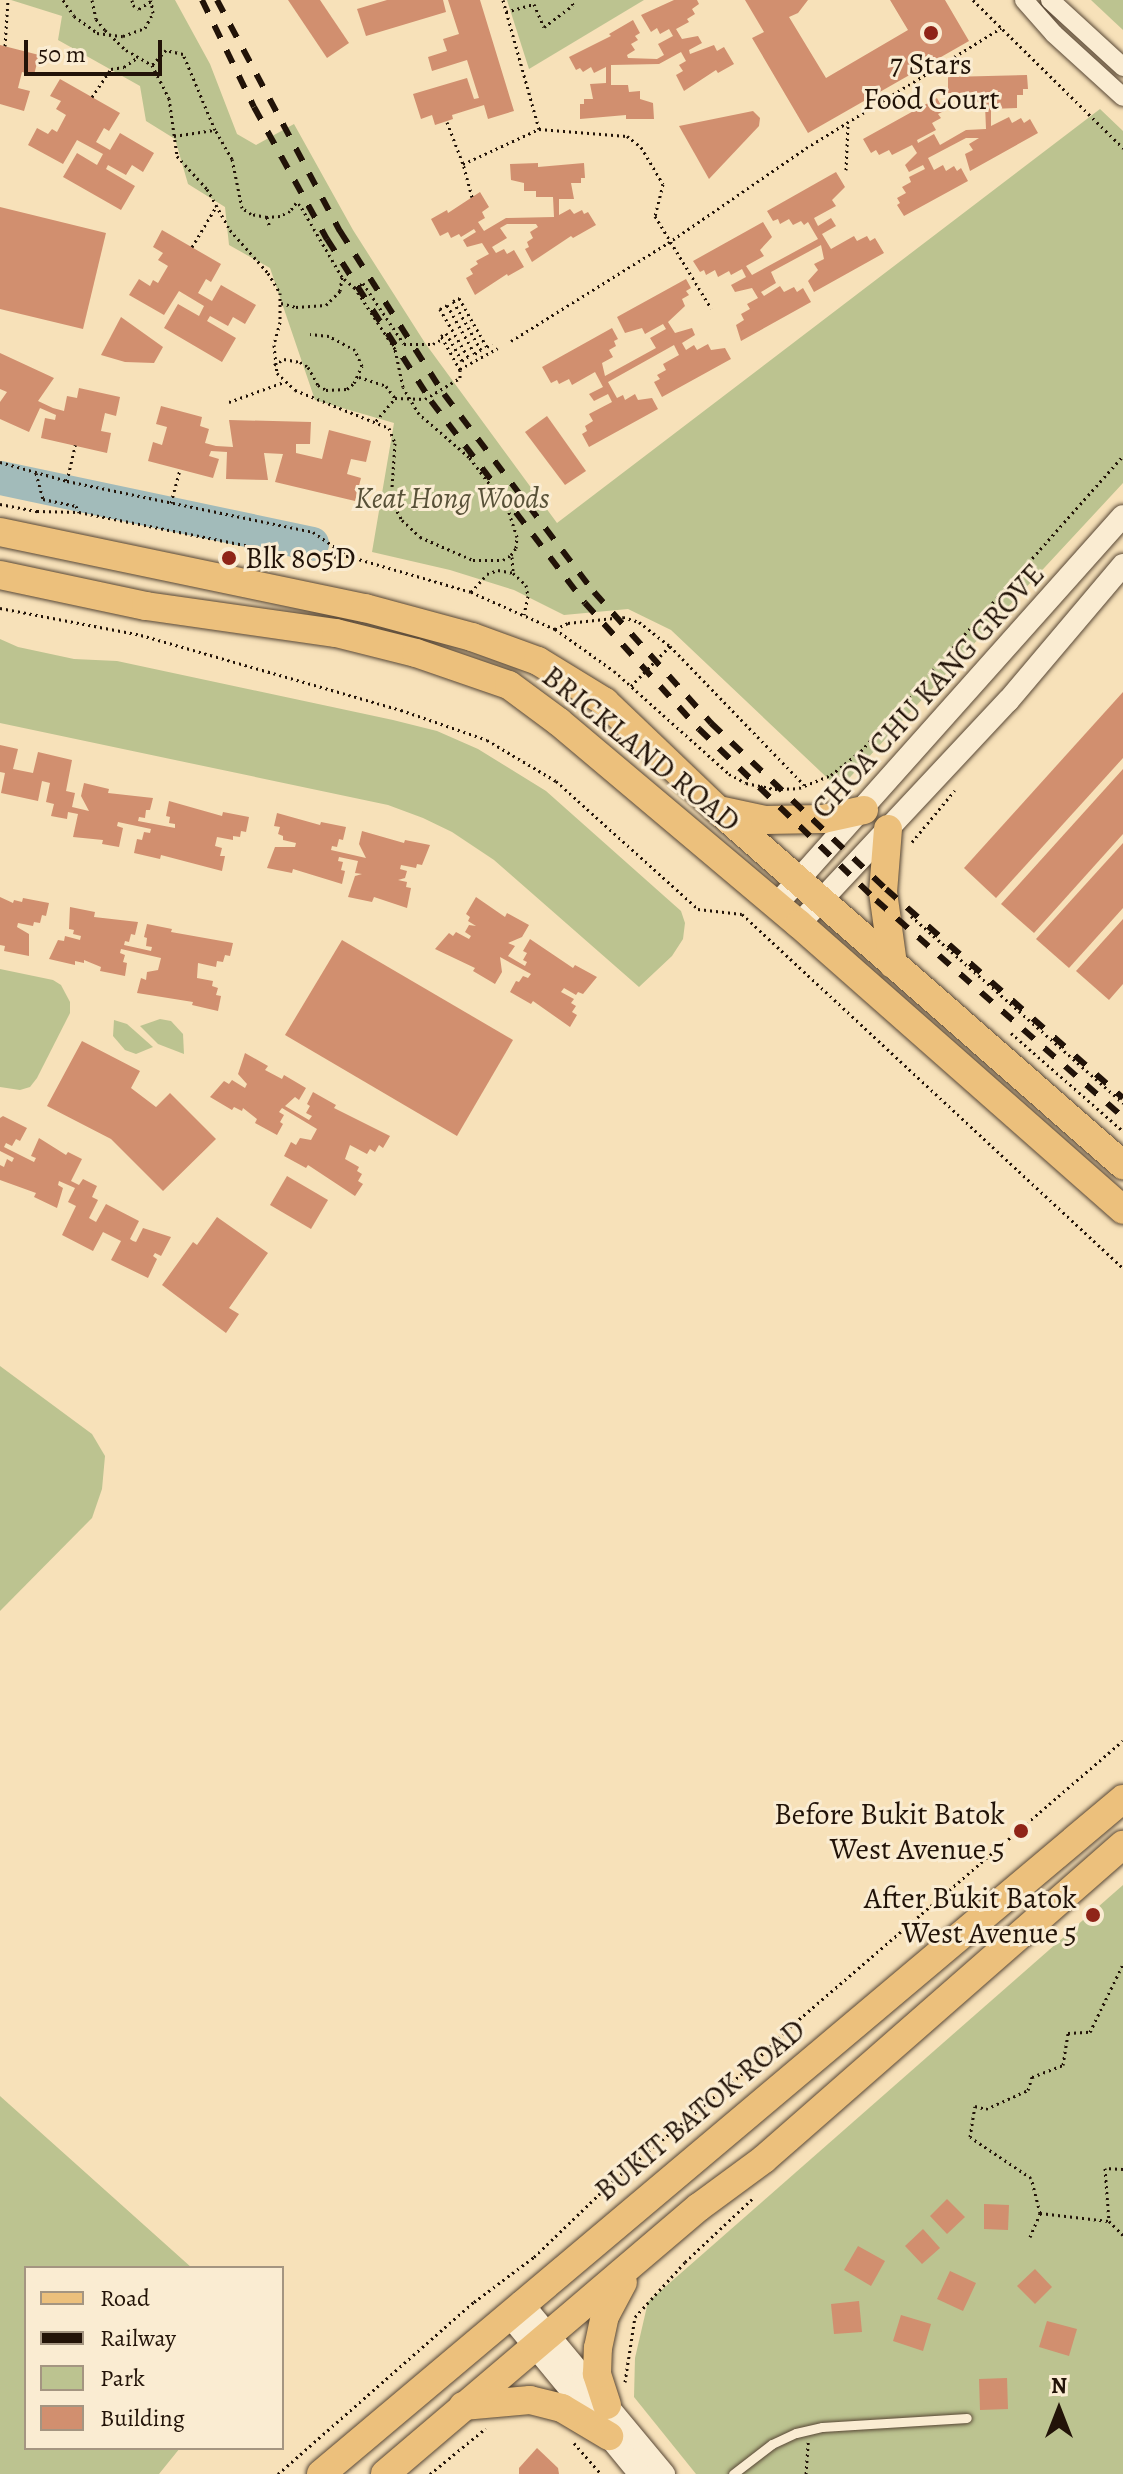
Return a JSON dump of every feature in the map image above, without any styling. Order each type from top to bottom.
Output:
[{"type":"main road","name":"BRICKLAND ROAD","points":[[0,532],[365,608],[472,637],[538,661],[605,702],[718,810],[1123,1165]]},
{"type":"main road","name":"BRICKLAND ROAD","points":[[0,575],[146,606],[336,633],[416,653],[509,685],[559,722],[799,924],[1123,1210]]},
{"type":"main road","points":[[718,810],[765,820],[823,819],[864,810]]},
{"type":"main road","points":[[888,829],[883,892],[893,964]]},
{"type":"main road","name":"BUKIT BATOK ROAD","points":[[321,2474],[1123,1799]]},
{"type":"main road","points":[[385,2474],[631,2268],[699,2207],[764,2159],[1123,1845]]},
{"type":"main road","points":[[879,2003],[897,2017],[932,2010]]},
{"type":"main road","points":[[744,2119],[832,2058],[856,2054],[869,2065]]},
{"type":"main road","points":[[607,2405],[597,2374],[598,2348],[605,2316],[631,2268]]},
{"type":"main road","points":[[463,2406],[530,2400],[562,2408],[609,2436]]},
{"type":"street","points":[[1024,0],[1054,34],[1123,97]]},
{"type":"street","points":[[1050,0],[1123,67]]},
{"type":"street","name":"CHOA CHU KANG GROVE","points":[[776,905],[864,810],[1123,516]]},
{"type":"street","name":"CHOA CHU KANG GROVE","points":[[799,924],[1015,693],[1123,565]]},
{"type":"street","points":[[515,2308],[640,2474]]},
{"type":"street","points":[[542,2341],[607,2405],[664,2474]]},
{"type":"lane","points":[[733,2474],[772,2444],[809,2431],[967,2418]]},
{"type":"path","points":[[5,46],[8,0]]},
{"type":"path","points":[[63,0],[87,28],[97,33],[123,36],[134,34],[151,21],[149,0]]},
{"type":"path","points":[[94,0],[92,7],[105,30],[137,58],[152,65],[169,98],[177,156],[217,205],[230,230],[277,283],[281,303],[274,365],[284,382],[389,428],[395,443],[390,490],[402,520],[432,544],[483,561],[511,555]]},
{"type":"path","points":[[132,0],[139,9],[149,0]]},
{"type":"path","points":[[503,0],[539,129]]},
{"type":"path","points":[[506,12],[533,2],[544,27],[573,5],[571,0]]},
{"type":"path","points":[[973,0],[1077,98],[1123,148]]},
{"type":"path","points":[[511,341],[668,243],[806,148],[848,125],[1001,28]]},
{"type":"path","points":[[152,65],[166,50],[183,54],[215,130],[232,159],[242,208],[251,214],[267,217],[280,216],[296,203],[300,205],[342,277],[355,288],[395,349],[408,398],[419,414],[469,457],[497,490],[514,522],[516,548],[511,555],[513,573]]},
{"type":"path","points":[[92,97],[111,69],[124,67],[137,58]]},
{"type":"path","points":[[447,122],[472,197]]},
{"type":"path","points":[[846,170],[848,125]]},
{"type":"path","points":[[463,164],[539,129],[627,136],[641,147],[663,184],[655,216],[668,243],[711,308]]},
{"type":"path","points":[[174,136],[215,130]]},
{"type":"path","points":[[192,247],[217,205]]},
{"type":"path","points":[[267,217],[270,228]]},
{"type":"path","points":[[281,303],[296,307],[326,305],[340,291],[342,277]]},
{"type":"path","points":[[355,288],[363,283],[404,344],[433,344],[446,333],[462,361],[468,357],[440,309],[447,305],[475,354],[481,350],[453,301],[459,298],[487,347],[492,344]]},
{"type":"path","points":[[274,365],[284,359],[300,362],[308,367],[318,385],[326,390],[347,389],[359,377],[362,366],[355,350],[329,336],[310,334]]},
{"type":"path","points":[[395,398],[425,399],[460,378],[460,370],[442,339]]},
{"type":"path","points":[[460,370],[498,348]]},
{"type":"path","points":[[359,377],[386,386],[395,398]]},
{"type":"path","points":[[229,402],[284,382]]},
{"type":"path","points":[[376,421],[395,398]]},
{"type":"path","points":[[67,481],[75,445]]},
{"type":"path","points":[[0,462],[67,481],[313,532],[348,556],[471,592],[555,629],[631,686],[729,774],[746,783],[775,789],[804,785],[831,775],[861,751],[1123,456]]},
{"type":"path","points":[[171,503],[180,470]]},
{"type":"path","points":[[36,473],[43,499],[76,506],[79,512]]},
{"type":"path","points":[[0,504],[37,511],[79,512],[310,558],[348,556]]},
{"type":"path","points":[[483,561],[487,574]]},
{"type":"path","points":[[471,592],[487,574],[498,570],[513,573],[526,585],[528,596],[523,616]]},
{"type":"path","points":[[0,608],[141,635],[401,710],[498,747],[556,781],[698,909],[742,914],[1123,1268]]},
{"type":"path","points":[[555,629],[568,623],[623,617],[639,622],[670,646],[804,785]]},
{"type":"path","points":[[631,686],[670,646]]},
{"type":"path","points":[[905,910],[1123,1103]]},
{"type":"path","points":[[1003,1026],[1123,1131]]},
{"type":"path","points":[[278,2474],[474,2302],[534,2257],[616,2178],[744,2072],[790,2027],[1123,1741]]},
{"type":"path","points":[[1030,2237],[1040,2213],[1031,2178],[970,2137],[975,2106],[986,2109],[1028,2090],[1032,2077],[1063,2065],[1068,2033],[1090,2032],[1123,1964]]},
{"type":"path","points":[[1109,2221],[1105,2168],[1123,2169]]},
{"type":"path","points":[[1040,2213],[1109,2221],[1123,2235]]},
{"type":"path","points":[[430,2474],[458,2449],[496,2425]]},
{"type":"path","points":[[806,2474],[809,2431]]},
{"type":"path","points":[[570,2439],[601,2474]]},
{"type":"green space","name":"Keat Hong Woods","points":[[11,0],[175,0],[210,64],[237,134],[256,145],[294,124],[353,230],[425,343],[557,523],[1100,109],[1123,131],[1123,483],[839,789],[671,630],[628,609],[564,615],[514,590],[450,570],[372,552],[394,423],[315,400],[270,268],[229,245],[225,207],[188,184],[175,139],[146,121],[140,86],[58,40],[62,16]]},
{"type":"green space","points":[[507,0],[644,0],[529,69]]},
{"type":"green space","points":[[1091,0],[1123,0],[1123,30]]},
{"type":"green space","points":[[0,639],[18,647],[74,659],[117,661],[393,720],[437,731],[478,749],[546,791],[681,911],[685,923],[683,939],[672,956],[639,987],[494,860],[452,832],[423,818],[388,805],[0,723]]},
{"type":"green space","points":[[0,969],[53,980],[61,985],[70,1002],[70,1013],[37,1078],[30,1087],[20,1090],[0,1087]]},
{"type":"green space","points":[[160,1019],[171,1021],[183,1034],[184,1054],[158,1044],[140,1026]]},
{"type":"green space","points":[[114,1020],[127,1024],[153,1047],[136,1054],[125,1050],[113,1036]]},
{"type":"green space","points":[[0,1366],[92,1434],[105,1456],[102,1489],[92,1518],[0,1611]]},
{"type":"green space","points":[[1123,1885],[1123,2474],[696,2474],[634,2397],[635,2358],[648,2302]]},
{"type":"green space","points":[[0,2096],[190,2266],[24,2266],[24,2450],[178,2450],[159,2474],[0,2474]]},
{"type":"building","points":[[288,0],[320,0],[349,43],[327,58]]},
{"type":"building","points":[[387,0],[443,0],[446,12],[366,36],[357,9]]},
{"type":"building","points":[[448,0],[480,0],[514,111],[488,119],[484,105],[452,115],[453,119],[435,125],[432,115],[421,119],[413,94],[467,78],[474,99],[479,98],[467,60],[432,71],[428,57],[447,51],[443,39],[459,34]]},
{"type":"building","points":[[674,0],[697,0],[699,4],[692,9],[695,14],[687,19],[689,22],[676,29],[682,39],[698,36],[702,43],[689,50],[690,54],[714,45],[717,51],[724,47],[734,64],[718,73],[716,70],[684,91],[676,75],[683,71],[679,65],[686,61],[681,52],[659,64],[611,65],[611,85],[628,85],[629,92],[640,91],[640,99],[653,103],[654,119],[626,119],[626,115],[580,119],[580,104],[584,104],[584,99],[593,99],[590,84],[606,83],[606,67],[594,73],[591,67],[583,72],[580,68],[576,70],[569,57],[611,36],[609,34],[633,20],[640,33],[635,36],[638,40],[631,44],[635,50],[627,55],[628,58],[657,59],[664,55],[658,44],[673,36],[669,29],[660,34],[657,28],[651,32],[641,15]]},
{"type":"building","points":[[745,0],[808,0],[798,13],[789,17],[826,78],[908,30],[890,0],[945,0],[969,41],[808,133],[752,38],[764,32]]},
{"type":"building","points":[[0,45],[39,55],[34,75],[22,72],[18,88],[30,91],[24,111],[0,104]]},
{"type":"building","points":[[1027,75],[1028,89],[1023,89],[1023,95],[1017,95],[1017,108],[991,109],[991,126],[1009,117],[1012,123],[1021,118],[1024,123],[1030,119],[1038,133],[970,171],[965,154],[973,150],[969,144],[979,138],[966,138],[928,158],[934,170],[943,165],[946,171],[954,166],[957,171],[961,168],[968,181],[904,216],[897,205],[900,203],[897,198],[906,193],[902,187],[911,182],[909,177],[925,169],[923,165],[909,172],[905,165],[917,153],[912,145],[892,155],[889,150],[879,155],[876,150],[871,153],[863,139],[937,98],[944,111],[938,114],[941,118],[932,123],[936,130],[917,140],[918,143],[934,134],[940,145],[966,130],[986,129],[985,105],[966,105],[965,97],[955,98],[955,93],[948,93],[948,77]]},
{"type":"building","points":[[60,79],[120,113],[109,131],[104,128],[96,142],[110,150],[120,133],[154,153],[143,172],[132,165],[126,175],[108,165],[106,169],[135,186],[121,210],[63,177],[77,153],[97,165],[103,154],[77,140],[63,164],[28,145],[37,128],[48,134],[52,129],[57,132],[66,115],[56,109],[61,101],[50,96]]},
{"type":"building","points":[[753,111],[760,118],[759,126],[709,179],[679,126]]},
{"type":"building","points":[[538,163],[538,167],[584,163],[585,178],[581,178],[581,183],[571,183],[574,199],[559,199],[559,215],[570,209],[574,214],[582,210],[584,214],[588,212],[596,225],[573,238],[571,236],[532,262],[525,249],[529,247],[527,242],[533,238],[530,232],[538,227],[536,224],[507,224],[500,228],[507,238],[492,247],[496,253],[504,249],[507,254],[514,250],[524,267],[475,295],[466,278],[473,274],[470,269],[478,264],[476,261],[489,254],[482,243],[467,247],[463,240],[476,232],[474,229],[461,237],[459,234],[451,238],[448,232],[440,236],[431,219],[447,210],[448,213],[480,192],[489,207],[482,212],[485,218],[478,222],[484,231],[506,218],[554,217],[553,197],[536,197],[536,191],[524,191],[524,183],[511,180],[510,164]]},
{"type":"building","points":[[836,172],[845,187],[832,200],[836,206],[814,218],[818,226],[831,218],[836,226],[822,234],[831,249],[854,236],[857,241],[867,236],[870,241],[875,238],[884,253],[814,292],[808,281],[818,270],[814,264],[824,259],[821,245],[771,272],[776,283],[761,292],[764,296],[780,286],[784,292],[794,287],[797,292],[803,288],[811,302],[741,341],[736,325],[744,320],[741,314],[750,309],[747,304],[758,298],[752,288],[735,292],[731,285],[746,277],[742,269],[718,277],[715,270],[706,275],[704,270],[700,272],[693,261],[763,222],[772,237],[760,250],[764,256],[746,266],[752,275],[818,239],[808,222],[793,225],[789,219],[780,224],[778,219],[773,221],[767,211]]},
{"type":"building","points":[[0,207],[106,233],[83,329],[0,309]]},
{"type":"building","points":[[162,230],[221,264],[211,282],[206,279],[198,293],[212,301],[221,285],[256,305],[245,324],[233,317],[228,326],[210,316],[207,321],[236,338],[222,362],[164,328],[178,304],[199,316],[204,306],[179,291],[164,315],[129,295],[139,279],[150,286],[153,280],[158,283],[168,266],[158,260],[163,253],[153,247]]},
{"type":"building","points":[[686,279],[691,288],[686,291],[689,295],[682,299],[685,306],[668,322],[675,333],[692,328],[695,335],[682,343],[686,350],[694,345],[697,350],[708,344],[711,350],[725,348],[731,359],[662,397],[654,382],[660,379],[657,375],[666,370],[663,364],[679,355],[674,345],[608,382],[617,398],[623,395],[625,400],[635,394],[638,400],[652,398],[658,409],[589,447],[582,434],[587,431],[585,426],[593,421],[589,414],[612,402],[608,394],[594,401],[589,394],[603,387],[595,372],[572,385],[569,379],[559,384],[557,380],[551,383],[542,367],[612,328],[618,339],[614,341],[616,346],[609,350],[613,357],[602,363],[605,376],[656,348],[650,338],[666,329],[663,324],[645,334],[642,328],[625,333],[617,317]]},
{"type":"building","points":[[121,317],[163,347],[154,363],[125,362],[101,355]]},
{"type":"building","points":[[0,353],[54,378],[38,401],[53,408],[64,411],[67,396],[77,398],[79,388],[120,397],[116,416],[105,413],[101,431],[111,433],[107,453],[41,438],[45,418],[55,420],[56,415],[40,408],[29,432],[0,419],[0,402],[7,392],[0,389]]},
{"type":"building","points":[[161,406],[202,417],[200,426],[209,429],[205,443],[216,446],[233,447],[229,420],[311,422],[310,444],[296,444],[296,453],[322,459],[329,430],[371,441],[366,462],[351,459],[347,474],[361,478],[355,501],[275,482],[283,454],[264,453],[268,480],[226,479],[227,452],[211,451],[209,456],[219,459],[213,478],[148,461],[153,442],[162,445],[167,427],[156,424]]},
{"type":"building","points":[[547,416],[586,471],[565,485],[525,432]]},
{"type":"building","points":[[1123,692],[1123,758],[996,898],[964,868]]},
{"type":"building","points":[[0,745],[18,749],[13,769],[33,773],[38,752],[72,760],[66,791],[75,793],[72,807],[89,811],[81,796],[84,783],[109,789],[108,793],[153,798],[145,818],[139,817],[138,821],[175,828],[175,824],[169,823],[170,817],[166,816],[169,801],[222,816],[223,812],[249,817],[246,832],[241,831],[240,837],[233,836],[233,840],[217,837],[215,846],[222,848],[220,856],[225,856],[222,871],[161,855],[160,859],[134,853],[137,839],[142,840],[144,832],[150,833],[151,829],[118,822],[117,826],[123,828],[119,847],[102,844],[103,840],[73,837],[78,814],[68,812],[67,819],[51,816],[54,804],[46,802],[50,783],[42,781],[38,801],[1,793],[5,773],[0,772]]},
{"type":"building","points":[[1123,769],[1123,834],[1034,933],[1001,904]]},
{"type":"building","points":[[277,813],[320,825],[321,822],[346,827],[343,840],[339,839],[337,847],[332,846],[331,850],[366,858],[359,844],[362,831],[404,843],[405,840],[430,845],[422,865],[417,864],[416,868],[401,865],[400,869],[407,871],[405,878],[398,880],[407,882],[406,887],[411,888],[407,908],[374,897],[372,902],[348,897],[355,876],[362,874],[355,873],[358,861],[339,857],[338,861],[343,862],[341,870],[345,871],[342,884],[293,869],[292,873],[267,868],[275,847],[295,847],[296,843],[283,840],[283,836],[278,834],[280,827],[274,826]]},
{"type":"building","points":[[1123,843],[1123,908],[1069,968],[1036,939]]},
{"type":"building","points":[[0,897],[13,903],[14,900],[22,902],[23,898],[49,903],[46,916],[42,915],[40,923],[34,922],[33,926],[18,923],[17,927],[29,934],[29,956],[4,951],[5,946],[0,945]]},
{"type":"building","points":[[476,897],[505,917],[507,913],[529,925],[522,937],[508,943],[515,946],[508,956],[525,966],[527,962],[523,960],[527,953],[523,951],[530,939],[573,968],[575,965],[597,977],[583,994],[578,992],[576,995],[564,988],[561,992],[574,999],[571,1003],[576,1006],[572,1012],[577,1015],[570,1027],[533,1001],[531,1004],[510,992],[516,981],[531,974],[500,957],[502,972],[495,984],[473,971],[475,968],[435,949],[449,933],[453,936],[456,932],[469,939],[471,936],[465,932],[469,925],[476,926],[468,921],[470,917],[466,914]]},
{"type":"building","points":[[70,907],[95,912],[94,917],[138,922],[135,935],[131,934],[129,942],[125,941],[124,945],[151,951],[152,947],[146,946],[147,938],[144,937],[147,924],[172,929],[171,932],[233,943],[230,956],[225,955],[223,962],[217,961],[216,967],[198,963],[197,978],[213,981],[212,986],[218,988],[216,995],[221,996],[218,1011],[192,1005],[193,1002],[137,993],[141,978],[146,980],[147,972],[158,970],[161,958],[121,949],[120,953],[125,955],[123,962],[127,963],[125,976],[100,971],[101,967],[84,960],[84,963],[75,961],[75,965],[49,959],[58,940],[64,941],[65,936],[80,940],[81,936],[69,929]]},
{"type":"building","points":[[1123,919],[1123,984],[1109,1000],[1076,971]]},
{"type":"building","points":[[342,940],[513,1040],[457,1136],[285,1035]]},
{"type":"building","points":[[82,1041],[140,1071],[131,1088],[156,1107],[170,1093],[216,1139],[163,1191],[111,1139],[47,1106]]},
{"type":"building","points":[[245,1053],[268,1066],[265,1070],[282,1079],[284,1075],[306,1088],[299,1100],[295,1097],[285,1106],[309,1120],[312,1116],[306,1113],[310,1106],[307,1104],[313,1092],[336,1105],[334,1108],[390,1136],[383,1148],[379,1145],[375,1152],[370,1149],[367,1154],[350,1145],[345,1159],[359,1167],[357,1171],[362,1174],[358,1181],[363,1184],[355,1196],[308,1165],[306,1168],[284,1156],[291,1142],[296,1145],[300,1138],[311,1140],[317,1129],[282,1108],[279,1112],[284,1115],[280,1122],[283,1124],[277,1135],[255,1123],[257,1119],[243,1108],[242,1111],[234,1107],[232,1110],[210,1097],[224,1081],[229,1084],[232,1080],[245,1088],[247,1084],[238,1074]]},
{"type":"building","points":[[3,1116],[27,1128],[20,1141],[16,1139],[12,1146],[6,1143],[4,1147],[34,1162],[36,1158],[31,1156],[39,1138],[66,1155],[68,1152],[82,1159],[71,1181],[79,1185],[83,1179],[97,1186],[92,1197],[98,1200],[89,1218],[96,1222],[106,1204],[139,1221],[130,1239],[133,1241],[136,1242],[143,1228],[171,1237],[161,1256],[155,1253],[153,1256],[157,1259],[148,1278],[111,1260],[121,1241],[103,1232],[93,1251],[62,1235],[76,1206],[68,1202],[75,1188],[59,1181],[58,1185],[63,1188],[57,1208],[34,1197],[36,1193],[0,1180],[0,1165],[4,1167],[7,1159],[12,1162],[14,1158],[0,1151],[0,1118]]},
{"type":"building","points":[[287,1176],[328,1200],[311,1229],[270,1205]]},
{"type":"building","points":[[217,1217],[268,1253],[229,1308],[239,1314],[226,1333],[162,1285],[193,1242],[197,1245]]},
{"type":"building","points":[[947,2199],[965,2217],[947,2234],[930,2216]]},
{"type":"building","points":[[984,2204],[1009,2205],[1008,2230],[984,2229]]},
{"type":"building","points":[[923,2229],[940,2248],[922,2264],[905,2246]]},
{"type":"building","points":[[858,2246],[885,2261],[871,2286],[844,2270]]},
{"type":"building","points":[[1035,2269],[1052,2287],[1035,2304],[1017,2286]]},
{"type":"building","points":[[950,2271],[976,2283],[963,2311],[937,2299]]},
{"type":"building","points":[[859,2301],[862,2332],[834,2334],[831,2304]]},
{"type":"building","points":[[901,2315],[931,2324],[923,2351],[893,2341]]},
{"type":"building","points":[[1047,2321],[1077,2329],[1069,2356],[1039,2347]]},
{"type":"building","points":[[1007,2378],[1008,2409],[980,2410],[979,2379]]},
{"type":"building","points":[[537,2448],[558,2468],[559,2474],[519,2474],[519,2468]]},
{"type":"waterway","points":[[0,478],[312,544]]},
{"type":"railway","points":[[202,0],[254,107],[327,239],[431,401],[585,603],[699,729],[876,900],[1123,1117]]},
{"type":"railway","points":[[217,0],[340,231],[444,394],[594,592],[711,723],[886,889],[1123,1098]]},
{"type":"place","name":"7 Stars Food Court","points":[[931,33]]},
{"type":"place","name":"Blk 805D","points":[[229,558]]},
{"type":"place","name":"Before Bukit Batok West Avenue 5","points":[[1021,1831]]},
{"type":"place","name":"After Bukit Batok West Avenue 5","points":[[1093,1915]]}]
